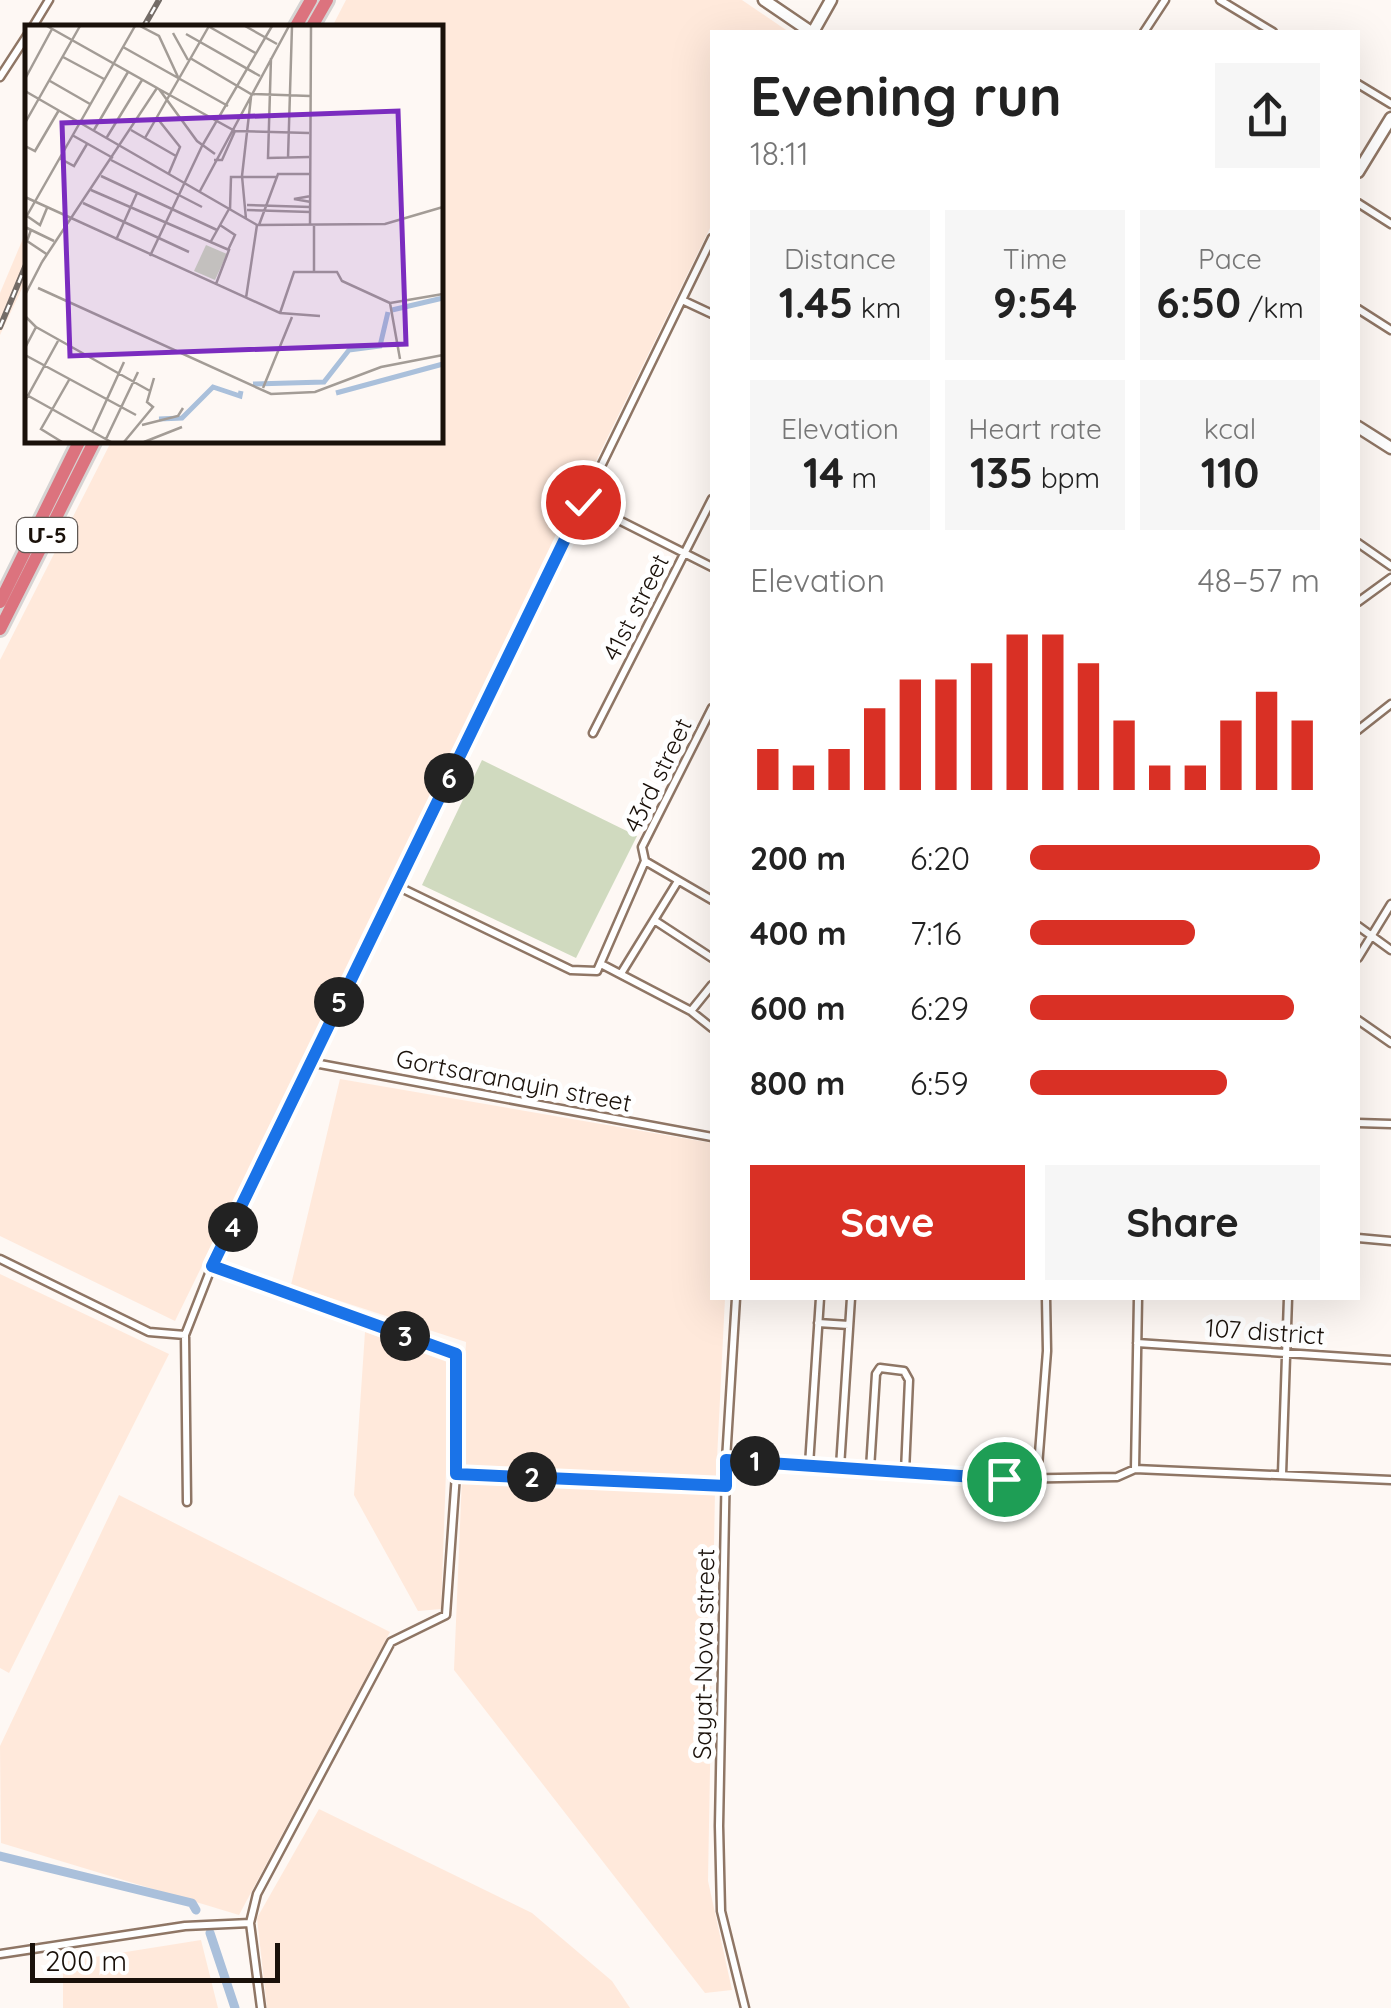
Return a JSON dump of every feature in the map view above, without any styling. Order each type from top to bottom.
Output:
[{"type":"highway","points":[[297,25],[310,0]]},
{"type":"highway","points":[[313,25],[327,0]]},
{"type":"highway","name":"Մ-5","points":[[0,602],[79,442]]},
{"type":"highway","name":"Մ-5","points":[[0,630],[94,442]]},
{"type":"street","points":[[34,25],[49,0]]},
{"type":"street","points":[[764,0],[809,30]]},
{"type":"street","points":[[813,30],[831,0]]},
{"type":"street","points":[[1145,30],[1165,0]]},
{"type":"street","points":[[1220,0],[1270,30]]},
{"type":"street","points":[[0,78],[25,39]]},
{"type":"street","points":[[1360,85],[1391,104]]},
{"type":"street","points":[[1360,169],[1391,118]]},
{"type":"street","points":[[1360,204],[1391,224]]},
{"type":"street","points":[[187,1502],[184,1336],[212,1266],[710,242]]},
{"type":"street","points":[[682,300],[710,313]]},
{"type":"street","points":[[1360,310],[1391,330]]},
{"type":"street","points":[[1360,428],[1391,448]]},
{"type":"street","points":[[583,502],[710,566]]},
{"type":"street","name":"41st street","points":[[593,733],[710,503]]},
{"type":"street","points":[[1360,544],[1391,566]]},
{"type":"street","points":[[1360,601],[1391,578]]},
{"type":"street","points":[[1360,728],[1391,704]]},
{"type":"street","name":"43rd street","points":[[599,967],[644,860],[642,846],[710,712]]},
{"type":"street","points":[[644,860],[710,899]]},
{"type":"street","points":[[622,972],[678,881]]},
{"type":"street","points":[[397,886],[571,970],[599,967],[622,972],[691,1011],[710,1026]]},
{"type":"street","points":[[1360,955],[1391,904]]},
{"type":"street","points":[[654,920],[710,957]]},
{"type":"street","points":[[1360,927],[1391,950]]},
{"type":"street","points":[[691,1011],[710,987]]},
{"type":"street","points":[[1360,1021],[1391,1043]]},
{"type":"street","name":"Gortsaranayin street","points":[[309,1062],[710,1137]]},
{"type":"street","points":[[1360,1123],[1391,1124]]},
{"type":"street","points":[[1360,1238],[1391,1240]]},
{"type":"street","points":[[0,1259],[149,1332],[184,1336]]},
{"type":"street","points":[[212,1266],[456,1354],[456,1474],[446,1615],[391,1642],[256,1894],[250,1923],[261,2008]]},
{"type":"street","name":"Sayat-Nova street","points":[[736,1300],[726,1460],[721,1911],[745,2008]]},
{"type":"street","points":[[809,1465],[820,1300]]},
{"type":"street","points":[[840,1467],[851,1300]]},
{"type":"street","points":[[1037,1479],[1047,1350],[1046,1300]]},
{"type":"street","points":[[1136,1469],[1138,1300]]},
{"type":"street","points":[[1282,1474],[1288,1300]]},
{"type":"street","points":[[818,1323],[849,1324]]},
{"type":"street","name":"107 district","points":[[1137,1342],[1391,1360]]},
{"type":"street","points":[[870,1469],[876,1374],[880,1368],[893,1368],[904,1371],[910,1380],[905,1472]]},
{"type":"street","points":[[726,1460],[1037,1479],[1117,1478],[1136,1469],[1391,1480]]},
{"type":"street","points":[[456,1474],[726,1486]]},
{"type":"street","points":[[0,1954],[185,1926],[250,1923]]},
{"type":"shaded area","points":[[346,0],[742,0],[786,30],[710,30],[710,228],[175,1321],[0,1236],[0,660],[111,442],[442,442],[442,25],[333,25]]},
{"type":"shaded area","points":[[25,234],[25,282],[0,335],[0,293]]},
{"type":"shaded area","points":[[340,1079],[710,1143],[710,1300],[725,1300],[716,1479],[460,1468],[466,1342],[291,1285]]},
{"type":"shaded area","points":[[0,1274],[169,1354],[9,1673],[0,1668]]},
{"type":"shaded area","points":[[365,1332],[450,1363],[441,1609],[418,1611],[354,1495]]},
{"type":"shaded area","points":[[462,1477],[715,1491],[708,1881],[732,1990],[705,1993],[454,1670]]},
{"type":"shaded area","points":[[119,1495],[390,1632],[239,1915],[1,1843],[0,1746]]},
{"type":"shaded area","points":[[319,1809],[532,1913],[612,1981],[630,2008],[267,2008],[257,1918]]},
{"type":"shaded area","points":[[201,1940],[218,2008],[63,2008],[63,1962]]},
{"type":"green space","points":[[482,760],[637,836],[576,958],[422,885]]},
{"type":"waterway","points":[[0,1856],[192,1903],[196,1910]]},
{"type":"waterway","points":[[210,1933],[235,2008]]},
{"type":"railway","points":[[145,25],[159,0]]},
{"type":"railway","points":[[0,327],[25,267]]},
{"type":"route","points":[[583,502],[212,1266],[456,1354],[456,1474],[726,1486],[726,1460],[1004,1479]]}]
